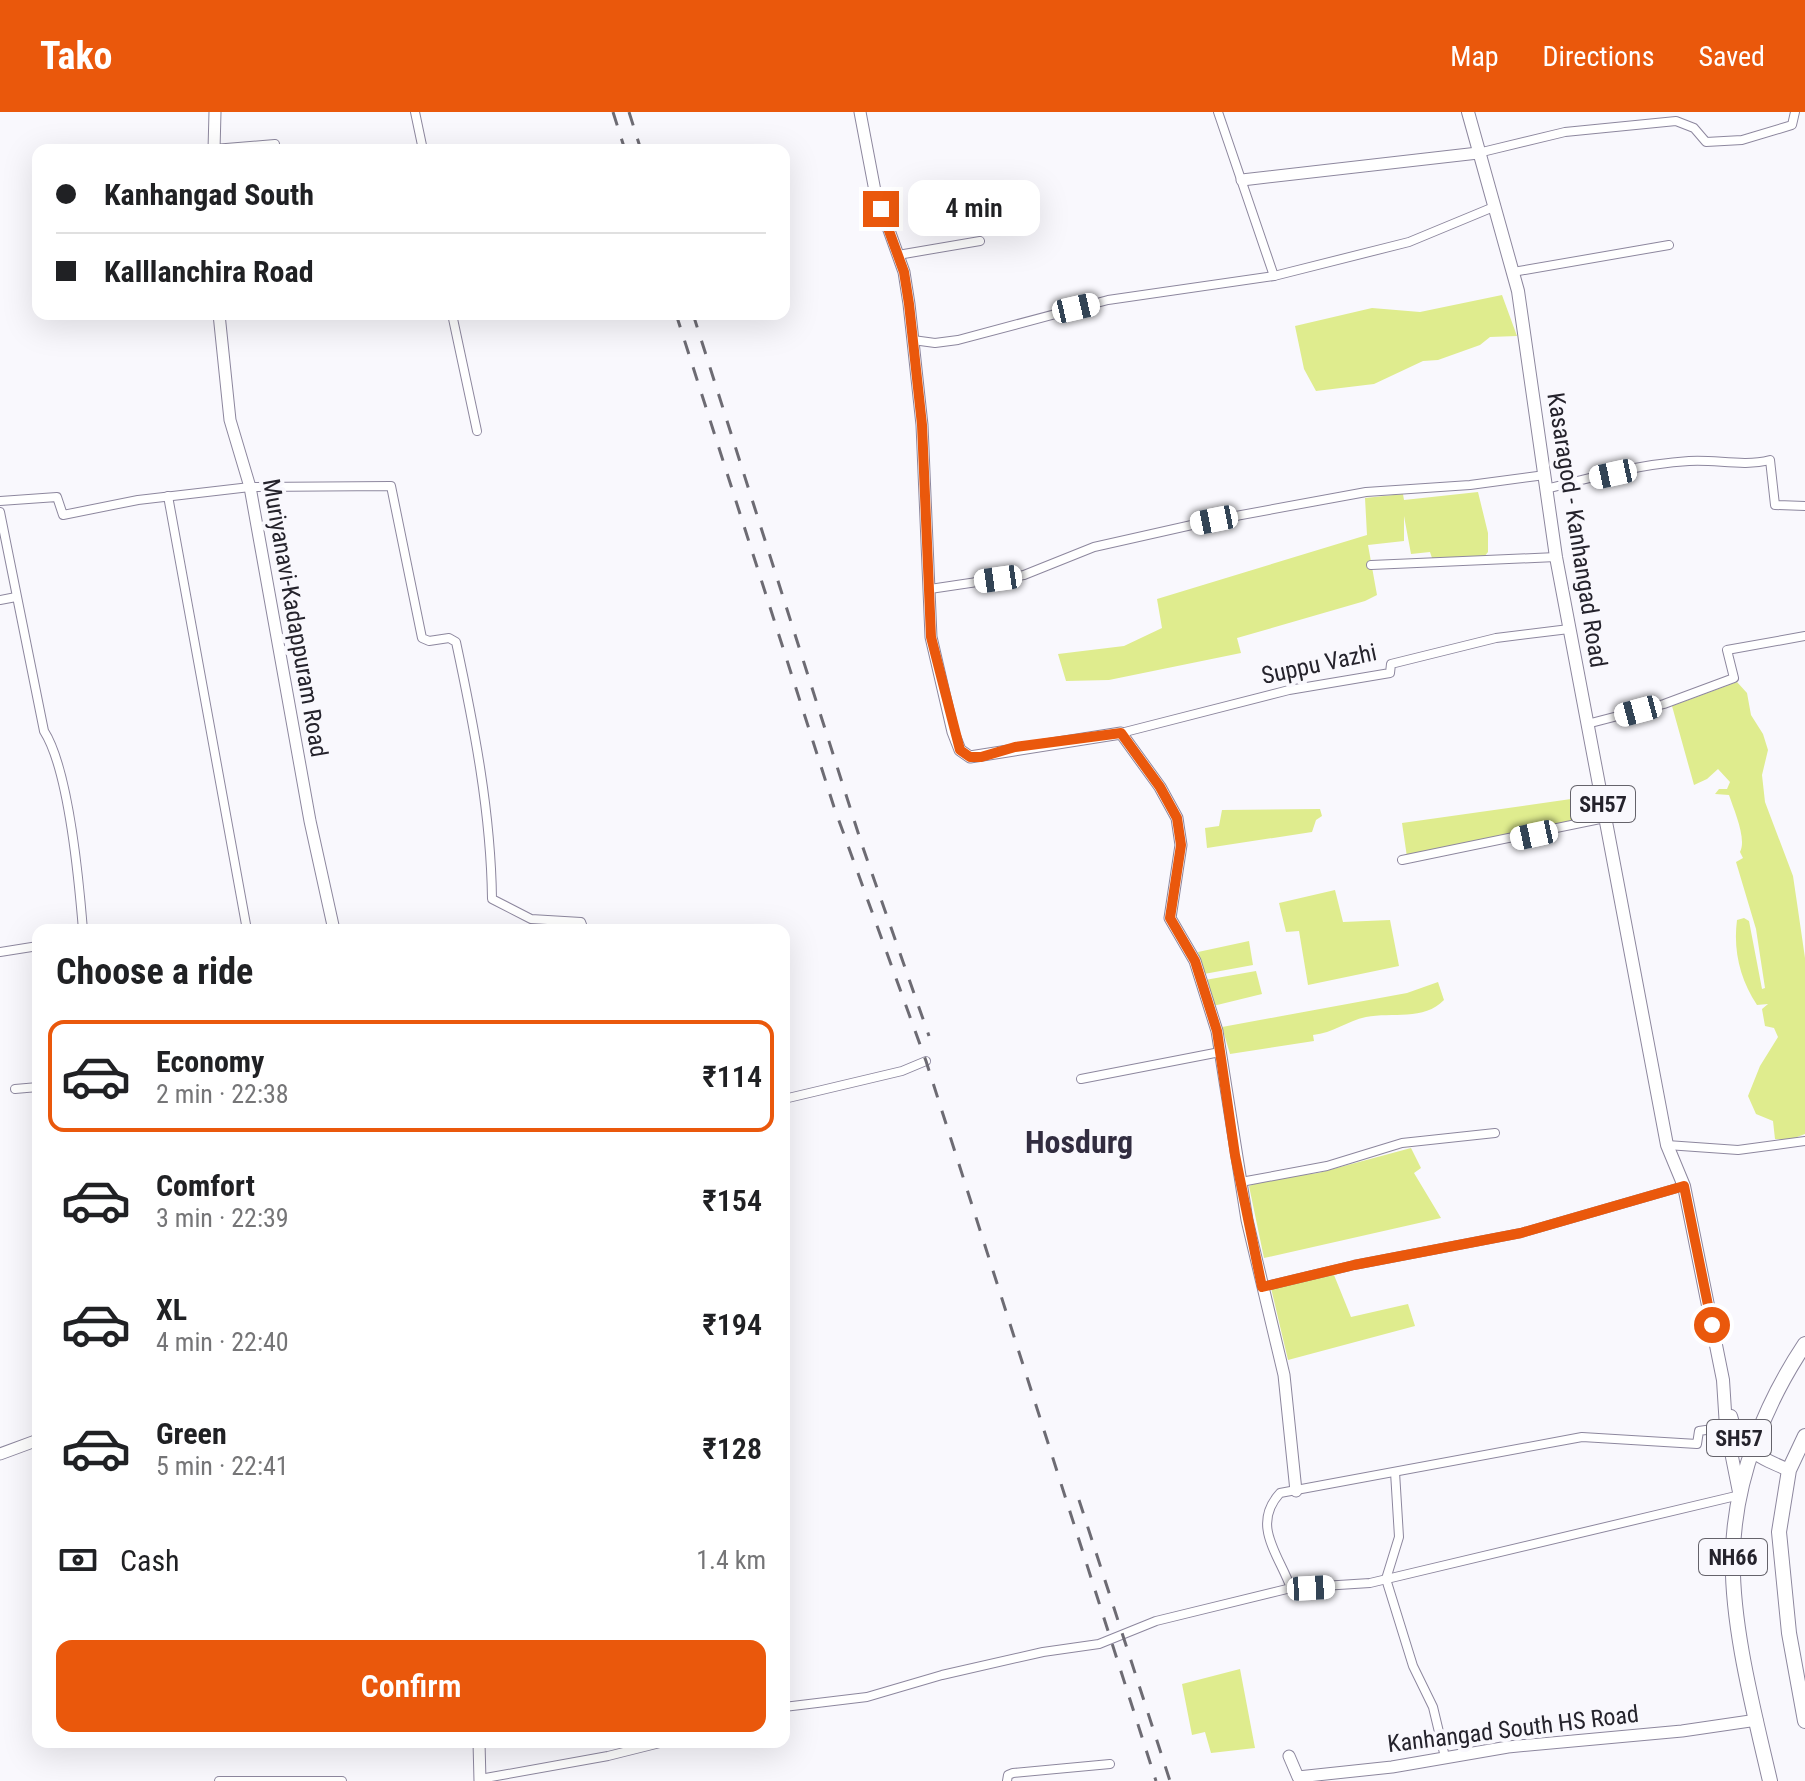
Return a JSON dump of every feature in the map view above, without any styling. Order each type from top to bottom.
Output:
[{"type":"highway","name":"NH66","points":[[1770,1781],[1741,1638],[1733,1553],[1740,1495],[1752,1454],[1781,1379],[1805,1344]]},
{"type":"highway","name":"NH66","points":[[1805,1436],[1789,1470],[1779,1532],[1789,1633],[1805,1721]]},
{"type":"main road","name":"Kasaragod - Kanhangad Road","points":[[1468,112],[1513,272],[1556,557],[1667,1145],[1684,1186],[1733,1424],[1752,1454]]},
{"type":"main road","name":"Kasaragod - Kanhangad Road","points":[[1723,1380],[1726,1427],[1740,1495]]},
{"type":"main road","name":"SH57","points":[[1752,1454],[1789,1470]]},
{"type":"street","points":[[214,144],[215,112]]},
{"type":"street","points":[[415,112],[422,144]]},
{"type":"street","points":[[860,112],[875,191],[904,272],[922,425],[931,637],[960,750],[970,757],[981,757],[1015,747],[1121,733],[1160,787],[1177,818],[1181,845],[1170,918],[1195,961],[1220,1052],[1241,1182],[1284,1375],[1296,1491]]},
{"type":"street","points":[[1218,112],[1274,276]]},
{"type":"street","points":[[1242,180],[1478,153],[1565,132],[1676,121],[1694,128],[1706,142],[1720,143],[1792,125],[1795,112]]},
{"type":"street","points":[[913,340],[935,343],[958,340],[1108,300],[1274,276],[1409,242],[1496,206]]},
{"type":"street","points":[[898,255],[980,241]]},
{"type":"street","points":[[1513,272],[1669,245]]},
{"type":"street","name":"Muriyanavi-Kadappuram Road","points":[[220,320],[230,420],[250,487],[310,821],[333,924]]},
{"type":"street","points":[[453,320],[477,431]]},
{"type":"street","points":[[1546,489],[1659,464],[1716,460],[1750,465],[1770,460],[1775,505],[1805,506]]},
{"type":"street","points":[[930,589],[1024,575],[1094,547],[1214,520],[1366,492],[1470,485],[1545,475]]},
{"type":"street","points":[[0,501],[57,497],[63,515],[168,496],[250,487],[391,486],[422,638],[429,641],[449,638],[456,642],[473,720],[491,849],[492,899],[515,914],[531,919],[572,919],[582,924]]},
{"type":"street","points":[[168,496],[246,924]]},
{"type":"street","points":[[0,512],[44,731],[52,744],[62,788],[82,924]]},
{"type":"street","points":[[1371,565],[1556,557]]},
{"type":"street","points":[[0,600],[16,597]]},
{"type":"street","name":"Suppu Vazhi","points":[[1121,733],[1289,690],[1390,673],[1391,664],[1496,638],[1569,629]]},
{"type":"street","points":[[1587,724],[1664,704],[1734,678],[1727,650],[1805,636]]},
{"type":"street","points":[[1402,860],[1605,818]]},
{"type":"street","points":[[0,952],[32,947]]},
{"type":"street","points":[[1081,1079],[1220,1052]]},
{"type":"street","points":[[790,1098],[902,1071],[926,1061]]},
{"type":"street","points":[[15,1089],[32,1088]]},
{"type":"street","points":[[1241,1182],[1327,1166],[1402,1143],[1495,1133]]},
{"type":"street","points":[[1667,1145],[1738,1150],[1805,1141]]},
{"type":"street","points":[[1262,1287],[1354,1265],[1521,1233],[1684,1186]]},
{"type":"street","points":[[1291,1588],[1264,1525],[1268,1506],[1280,1493],[1582,1437],[1697,1444],[1699,1431],[1726,1427]]},
{"type":"street","points":[[0,1454],[32,1442]]},
{"type":"street","points":[[1395,1472],[1399,1537],[1386,1579],[1413,1666],[1433,1707],[1445,1757]]},
{"type":"street","points":[[790,1706],[867,1697],[942,1675],[1043,1652],[1099,1644],[1156,1621],[1291,1588],[1341,1587],[1386,1579],[1740,1495]]},
{"type":"street","name":"Kanhangad South HS Road","points":[[1289,1756],[1298,1777],[1363,1775],[1445,1757],[1757,1720]]},
{"type":"street","points":[[479,1748],[480,1780],[640,1748]]},
{"type":"street","points":[[1007,1781],[1008,1775],[1013,1773],[1110,1764]]},
{"type":"street","points":[[219,1781],[342,1781]]},
{"type":"green space","points":[[1502,295],[1517,336],[1490,337],[1480,345],[1438,360],[1423,361],[1374,384],[1316,391],[1304,369],[1295,326],[1372,308],[1420,312]]},
{"type":"green space","points":[[1478,492],[1488,533],[1488,552],[1484,557],[1432,558],[1430,552],[1411,554],[1404,516],[1404,541],[1368,545],[1377,595],[1365,601],[1237,638],[1241,653],[1109,680],[1066,681],[1058,654],[1124,646],[1162,628],[1157,599],[1367,535],[1365,498],[1403,494],[1404,500]]},
{"type":"green space","points":[[1737,682],[1747,693],[1751,715],[1763,734],[1768,750],[1762,775],[1765,802],[1793,876],[1805,958],[1805,1134],[1789,1140],[1775,1139],[1773,1121],[1756,1114],[1748,1096],[1760,1066],[1778,1037],[1774,1028],[1765,1026],[1762,1009],[1768,1004],[1757,1005],[1742,975],[1737,953],[1737,920],[1744,918],[1749,921],[1762,989],[1765,988],[1756,929],[1736,862],[1743,858],[1739,824],[1729,795],[1715,794],[1719,789],[1727,789],[1730,782],[1718,769],[1694,785],[1672,706]]},
{"type":"green space","points":[[1571,799],[1574,822],[1407,857],[1402,823]]},
{"type":"green space","points":[[1320,809],[1322,816],[1316,820],[1312,832],[1207,848],[1205,828],[1219,826],[1222,810]]},
{"type":"green space","points":[[1335,890],[1343,922],[1390,920],[1399,966],[1308,985],[1299,931],[1286,932],[1279,903]]},
{"type":"green space","points":[[1249,941],[1253,965],[1204,974],[1198,952]]},
{"type":"green space","points":[[1256,971],[1262,994],[1213,1006],[1205,980]]},
{"type":"green space","points":[[1438,982],[1444,1000],[1436,1007],[1417,1013],[1359,1019],[1313,1035],[1314,1041],[1230,1054],[1222,1027],[1407,993]]},
{"type":"green space","points":[[1411,1148],[1421,1168],[1414,1173],[1441,1218],[1264,1258],[1249,1186],[1265,1180],[1318,1173]]},
{"type":"green space","points":[[1334,1275],[1351,1317],[1408,1304],[1415,1326],[1288,1360],[1271,1288]]},
{"type":"green space","points":[[1240,1669],[1255,1748],[1211,1753],[1205,1732],[1192,1735],[1182,1684]]},
{"type":"railway","points":[[613,112],[623,144]]},
{"type":"railway","points":[[629,112],[639,144]]},
{"type":"railway","points":[[678,320],[834,807],[926,1061],[1156,1781]]},
{"type":"railway","points":[[695,320],[862,845],[929,1036]]},
{"type":"railway","points":[[1079,1500],[1170,1781]]},
{"type":"district","name":"Hosdurg","points":[[1079,1142]]},
{"type":"route","points":[[881,209],[904,272],[909,304],[922,425],[931,637],[953,732],[960,750],[970,757],[1015,747],[1121,733],[1160,787],[1177,818],[1181,845],[1170,918],[1195,961],[1217,1031],[1235,1155],[1262,1287],[1354,1265],[1521,1233],[1684,1186],[1712,1325]]}]
